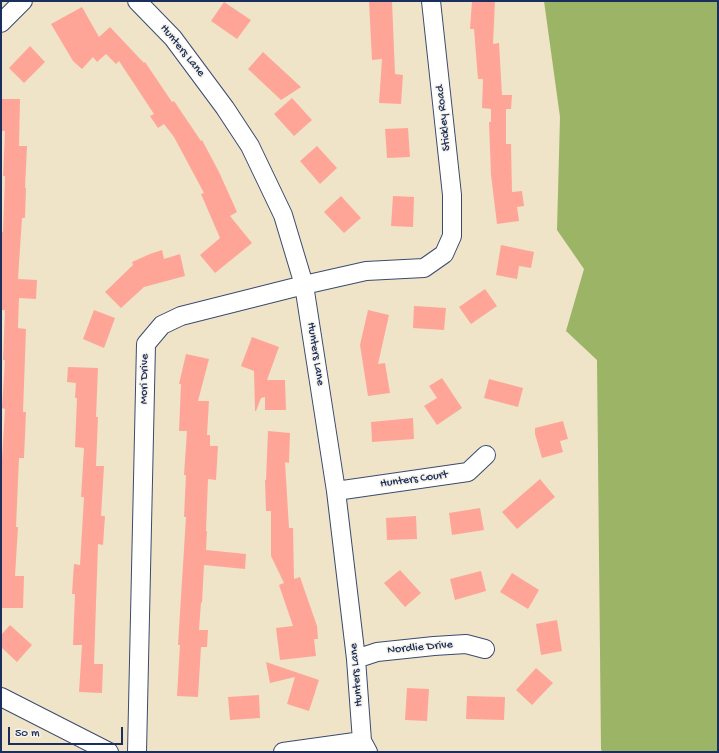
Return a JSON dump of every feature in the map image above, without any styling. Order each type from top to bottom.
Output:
[{"type":"street","points":[[1,23],[23,1]]},
{"type":"street","name":"Hunters Lane","points":[[138,1],[173,38],[226,108],[250,146],[282,215],[304,285],[336,491],[365,747]]},
{"type":"street","name":"Stickley Road","points":[[431,1],[452,195],[452,236]]},
{"type":"street","name":"Mori Drive","points":[[137,752],[146,344],[162,325],[181,316],[366,271],[424,268],[444,254],[452,236]]},
{"type":"street","name":"Hunters Court","points":[[336,491],[468,472],[486,455]]},
{"type":"street","name":"Nordlie Drive","points":[[356,659],[377,652],[434,646],[466,644],[485,649]]},
{"type":"street","points":[[1,697],[109,752]]},
{"type":"street","points":[[283,752],[365,747]]},
{"type":"green space","points":[[544,1],[718,1],[718,752],[602,752],[601,749],[597,360],[566,331],[584,269],[557,230],[560,117]]},
{"type":"building","points":[[369,1],[392,1],[395,74],[403,75],[401,104],[379,103],[382,59],[372,60]]},
{"type":"building","points":[[472,1],[495,1],[493,44],[499,43],[502,95],[512,95],[511,109],[506,109],[506,144],[511,144],[512,192],[522,191],[524,206],[517,207],[519,221],[497,224],[491,175],[489,122],[491,122],[491,109],[482,108],[483,79],[478,79],[474,29],[470,29]]},
{"type":"building","points":[[224,2],[251,20],[237,39],[211,21]]},
{"type":"building","points":[[82,7],[99,37],[110,27],[144,63],[145,62],[172,102],[174,101],[201,141],[202,140],[219,172],[237,212],[230,216],[252,243],[215,273],[200,255],[220,238],[201,194],[204,193],[174,137],[164,124],[158,128],[150,116],[154,114],[119,61],[116,64],[106,54],[97,62],[93,57],[82,69],[73,61],[51,24]]},
{"type":"building","points":[[30,46],[45,62],[24,83],[9,68]]},
{"type":"building","points":[[263,52],[301,87],[281,100],[248,69]]},
{"type":"building","points":[[292,98],[312,120],[294,136],[274,114]]},
{"type":"building","points":[[1,99],[20,99],[19,146],[27,146],[25,218],[22,218],[18,279],[37,280],[36,299],[19,298],[18,328],[26,329],[23,412],[26,412],[24,458],[19,458],[16,527],[18,527],[15,576],[24,576],[23,608],[1,608],[1,476],[5,409],[2,408],[5,360],[3,360],[5,310],[1,310],[1,232],[3,232],[5,131],[1,131]]},
{"type":"building","points":[[408,128],[410,157],[387,158],[385,129]]},
{"type":"building","points":[[317,146],[337,168],[320,184],[300,161]]},
{"type":"building","points":[[341,196],[361,218],[344,233],[324,212]]},
{"type":"building","points":[[393,196],[414,197],[413,227],[391,226]]},
{"type":"building","points":[[501,245],[534,252],[531,268],[519,266],[517,279],[496,275]]},
{"type":"building","points":[[162,250],[164,259],[180,254],[185,276],[144,287],[121,308],[105,292],[133,265],[132,262]]},
{"type":"building","points":[[485,289],[497,306],[471,324],[459,307]]},
{"type":"building","points":[[414,306],[446,308],[444,330],[413,328]]},
{"type":"building","points":[[94,310],[115,318],[104,348],[83,339]]},
{"type":"building","points":[[368,310],[389,315],[378,364],[385,363],[390,393],[368,396],[360,345]]},
{"type":"building","points":[[252,337],[279,347],[267,380],[285,380],[286,410],[265,410],[265,397],[261,398],[255,411],[254,371],[241,366]]},
{"type":"building","points":[[186,354],[209,359],[198,401],[209,401],[207,435],[210,435],[210,446],[218,446],[216,480],[208,479],[206,550],[246,554],[245,569],[204,565],[199,630],[208,630],[207,647],[201,647],[198,697],[177,696],[180,645],[178,645],[186,517],[184,517],[186,475],[184,475],[187,431],[179,431],[181,384],[179,384]]},
{"type":"building","points":[[68,367],[98,368],[96,466],[104,466],[101,516],[105,516],[103,545],[98,544],[94,664],[103,664],[102,693],[79,692],[82,645],[73,645],[75,594],[72,594],[74,564],[80,565],[84,497],[81,497],[84,448],[75,447],[77,398],[75,398],[76,383],[67,382]]},
{"type":"building","points":[[442,378],[462,408],[437,425],[424,406],[437,398],[429,386]]},
{"type":"building","points":[[489,379],[523,388],[518,407],[484,398]]},
{"type":"building","points":[[413,418],[414,439],[372,442],[371,422]]},
{"type":"building","points":[[563,421],[568,439],[560,441],[563,452],[542,458],[535,434],[535,428]]},
{"type":"building","points":[[268,431],[290,433],[289,463],[285,462],[289,528],[293,528],[294,579],[300,577],[317,626],[318,639],[314,639],[316,656],[280,660],[276,628],[293,626],[279,585],[284,583],[271,556],[271,511],[266,511],[265,480]]},
{"type":"building","points":[[540,479],[555,497],[517,529],[502,512]]},
{"type":"building","points":[[480,508],[484,530],[452,535],[449,513]]},
{"type":"building","points":[[416,516],[417,539],[387,540],[386,518]]},
{"type":"building","points":[[400,570],[421,593],[405,607],[384,583]]},
{"type":"building","points":[[481,571],[486,591],[455,600],[450,579]]},
{"type":"building","points":[[512,573],[539,590],[528,609],[500,592]]},
{"type":"building","points":[[557,620],[562,651],[541,655],[536,624]]},
{"type":"building","points":[[10,625],[32,645],[17,662],[1,647],[1,635]]},
{"type":"building","points":[[266,662],[319,680],[309,711],[287,704],[295,677],[270,683]]},
{"type":"building","points":[[536,668],[553,683],[532,705],[516,690]]},
{"type":"building","points":[[407,688],[429,689],[427,721],[405,720]]},
{"type":"building","points":[[259,695],[260,718],[230,720],[228,697]]},
{"type":"building","points":[[467,696],[505,697],[504,720],[466,719]]}]
